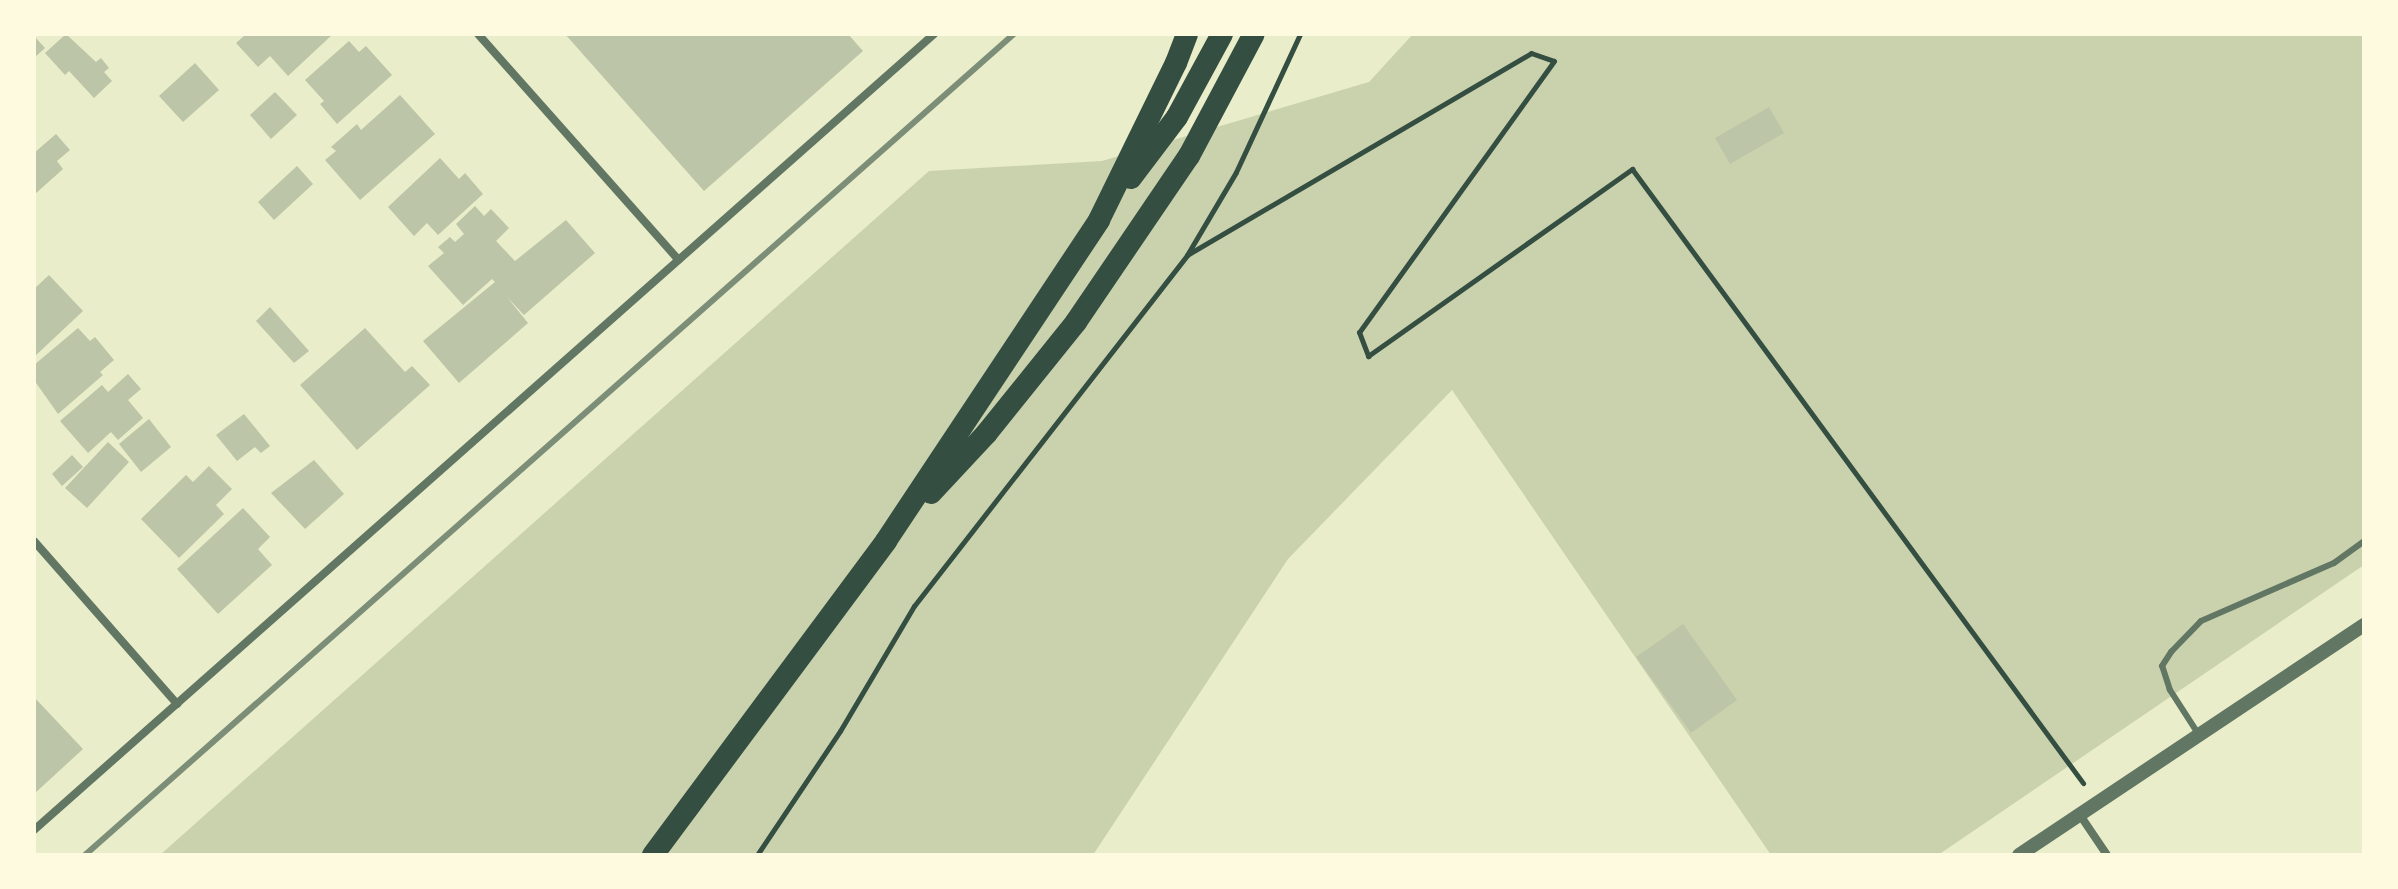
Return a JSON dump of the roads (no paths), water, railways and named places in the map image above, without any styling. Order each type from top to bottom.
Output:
[{"type":"highway","points":[[1099,220],[1187,34]]},
{"type":"highway","points":[[653,855],[886,541],[1099,220],[1177,117],[1222,34]]},
{"type":"highway","points":[[886,541],[986,434],[1076,322],[1189,156],[1254,34]]},
{"type":"street","points":[[478,34],[679,260]]},
{"type":"street","points":[[34,830],[934,34]]},
{"type":"street","points":[[34,541],[177,704]]},
{"type":"street","points":[[2019,855],[2364,625]]},
{"type":"street","points":[[2080,815],[2107,855]]},
{"type":"lane","points":[[2199,735],[2170,690],[2162,666],[2171,652],[2201,621],[2334,563],[2364,541]]},
{"type":"railway","points":[[85,855],[1014,34]]}]
